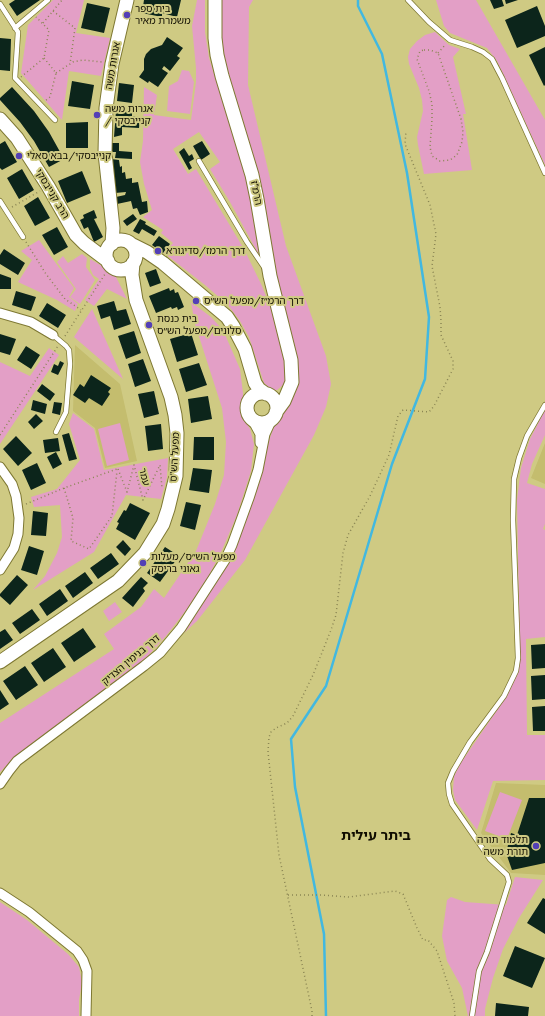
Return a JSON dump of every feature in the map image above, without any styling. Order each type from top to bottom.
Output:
[{"type":"street","name":"אגרות משה","points":[[110,246],[114,234],[110,204],[105,132],[106,108],[112,64],[127,0]]},
{"type":"street","name":"הרמ\"ז","points":[[215,0],[215,38],[217,55],[252,175],[262,224],[270,276],[291,360],[292,382],[274,416]]},
{"type":"street","name":"הרב קנייבסקי","points":[[0,119],[18,138],[76,235],[113,265]]},
{"type":"street","name":"אגרות משה","points":[[110,204],[121,234],[130,243]]},
{"type":"street","points":[[89,247],[97,250],[110,246],[119,240],[130,243],[162,262],[227,317],[239,336],[255,383],[259,390],[268,395],[276,403],[274,416],[265,434],[260,453]]},
{"type":"street","points":[[130,243],[136,254],[134,261]]},
{"type":"street","points":[[110,246],[107,252],[113,265],[125,269],[134,261],[143,257],[162,262]]},
{"type":"street","name":"מפעל הש\"ס","points":[[0,662],[118,581],[145,553],[163,524],[173,491],[177,462],[177,433],[172,398],[136,300],[132,280],[134,261]]},
{"type":"street","name":"מפעל הש\"ס","points":[[113,265],[136,300]]},
{"type":"street","points":[[0,313],[31,322],[53,335]]},
{"type":"street","points":[[248,360],[251,387],[247,413],[260,434],[260,453]]},
{"type":"street","points":[[250,399],[257,394],[277,397],[282,396],[290,388]]},
{"type":"street","points":[[253,421],[262,424],[274,416]]},
{"type":"street","name":"דרך בנימין הצדיק","points":[[0,784],[8,771],[17,761],[144,666],[172,640],[210,584],[232,545],[258,470],[260,453]]},
{"type":"street","points":[[0,467],[12,484],[18,507],[18,534],[14,548],[0,570]]},
{"type":"street","points":[[0,893],[30,912],[77,951],[83,960],[87,971],[86,1016]]},
{"type":"lane","points":[[15,28],[48,0]]},
{"type":"lane","points":[[408,0],[429,22],[450,40],[472,46],[483,52],[492,60],[502,78],[545,173]]},
{"type":"lane","points":[[0,4],[18,32],[15,78],[55,120]]},
{"type":"lane","points":[[199,161],[247,242],[270,276]]},
{"type":"lane","points":[[0,201],[23,237]]},
{"type":"lane","points":[[53,335],[69,350],[70,364],[66,412],[56,432]]},
{"type":"lane","points":[[472,1016],[479,971],[487,952],[509,882],[507,875],[490,859],[452,804],[448,783],[463,754],[504,696],[516,671],[518,658],[513,520],[514,479],[519,458],[527,436],[545,405]]},
{"type":"path","points":[[42,24],[62,0]]},
{"type":"path","points":[[53,11],[75,28],[70,64]]},
{"type":"path","points":[[17,80],[44,58],[49,30],[33,14]]},
{"type":"path","points":[[438,53],[450,40]]},
{"type":"path","points":[[430,50],[438,53],[461,119],[463,132],[462,142],[457,155],[450,160],[440,161],[432,156],[430,147],[432,104],[429,91],[417,59],[420,51],[430,50]]},
{"type":"path","points":[[44,58],[56,73]]},
{"type":"path","points":[[41,105],[50,97],[56,73],[70,64],[83,60],[112,64]]},
{"type":"path","points":[[312,1016],[279,855],[268,752],[269,737],[271,732],[287,723],[293,716],[301,702],[331,630],[336,615],[343,554],[348,535],[370,496],[389,454],[398,416],[403,410],[429,412],[434,406],[453,369],[453,361],[441,335],[440,307],[432,266],[436,234],[430,205],[405,144],[406,131]]},
{"type":"path","points":[[6,211],[48,186]]},
{"type":"path","points":[[23,237],[46,274],[65,299],[82,310]]},
{"type":"path","points":[[0,435],[113,265]]},
{"type":"path","name":"עמר","points":[[118,469],[127,492],[134,465],[143,500],[160,466],[164,499],[169,504]]},
{"type":"path","points":[[18,507],[64,488],[118,469],[112,516],[89,549],[71,541],[73,518],[64,488]]},
{"type":"path","points":[[288,895],[349,897],[395,891],[403,894],[423,940],[428,940],[437,951],[454,1003],[455,1016]]},
{"type":"shaded area","points":[[53,0],[84,0],[76,33],[110,38],[101,76],[69,71],[62,120],[21,73],[28,25]]},
{"type":"shaded area","points":[[197,0],[205,0],[205,32],[209,58],[244,170],[256,226],[259,255],[210,169],[220,162],[199,132],[173,149],[188,174],[196,169],[244,249],[262,286],[271,309],[286,367],[287,379],[277,390],[272,390],[264,383],[249,337],[240,321],[228,305],[164,253],[173,243],[161,233],[163,230],[143,217],[152,210],[144,184],[140,162],[143,141],[144,87],[157,95],[154,115],[191,120],[196,82],[192,26]]},
{"type":"shaded area","points":[[222,0],[253,0],[249,7],[248,85],[286,246],[326,356],[331,384],[326,407],[314,435],[245,560],[197,621],[184,633],[224,570],[238,540],[253,501],[268,443],[275,424],[287,403],[294,385],[298,364],[224,66],[221,23]]},
{"type":"shaded area","points":[[436,0],[476,0],[545,120],[545,165],[497,61],[487,48],[450,33],[444,26]]},
{"type":"shaded area","points":[[435,32],[449,45],[460,49],[453,57],[466,114],[463,114],[472,170],[424,174],[417,137],[423,111],[422,100],[419,88],[409,64],[408,57],[410,49],[417,41],[425,35]]},
{"type":"shaded area","points":[[182,70],[189,71],[194,82],[190,114],[167,111],[169,86],[178,81]]},
{"type":"shaded area","points":[[39,240],[74,288],[69,297],[78,304],[75,311],[57,300],[18,282],[32,260],[21,251]]},
{"type":"shaded area","points":[[82,254],[87,258],[86,267],[95,280],[80,304],[70,297],[76,289],[57,262],[63,256],[68,263]]},
{"type":"shaded area","points":[[90,259],[114,273],[127,299],[107,289],[94,306],[85,300],[99,279],[93,275],[90,268]]},
{"type":"shaded area","points":[[191,302],[211,317],[223,330],[240,369],[243,393],[243,417],[250,429],[254,444],[251,471],[237,515],[222,550],[208,577],[187,609],[166,636],[146,658],[17,755],[0,772],[0,723],[114,649],[104,634],[141,607],[154,589],[164,598],[196,551],[215,504],[224,475],[226,442],[222,408],[195,324]]},
{"type":"shaded area","points":[[92,309],[123,379],[74,337]]},
{"type":"shaded area","points":[[75,345],[120,384],[137,461],[105,468],[95,428],[73,411]]},
{"type":"shaded area","points":[[49,348],[59,355],[0,444],[0,362],[30,376]]},
{"type":"shaded area","points":[[545,410],[545,435],[532,464],[527,483],[545,489],[545,524],[543,529],[545,530],[545,637],[526,639],[527,735],[545,735],[545,780],[493,781],[477,830],[455,800],[453,790],[454,776],[460,764],[502,703],[515,679],[520,664],[517,500],[521,468],[530,439]]},
{"type":"shaded area","points":[[73,413],[94,429],[104,470],[168,458],[167,477],[161,499],[126,495],[94,552],[33,590],[45,576],[57,553],[62,537],[60,505],[34,507],[31,497],[57,489],[80,460],[69,424]]},
{"type":"shaded area","points":[[120,423],[129,460],[107,466],[98,429]]},
{"type":"shaded area","points":[[545,443],[545,484],[531,478]]},
{"type":"shaded area","points":[[115,602],[122,612],[109,621],[103,611]]},
{"type":"shaded area","points":[[496,783],[545,785],[545,875],[511,873],[481,833]]},
{"type":"shaded area","points":[[500,792],[522,800],[507,839],[485,831]]},
{"type":"shaded area","points":[[515,877],[543,880],[519,918],[503,949],[493,978],[485,1009],[485,1016],[468,1016],[462,988],[447,961],[442,936],[447,900],[451,897],[465,902],[506,905]]},
{"type":"shaded area","points":[[0,902],[27,920],[68,954],[79,967],[82,982],[79,1000],[79,1016],[0,1016]]},
{"type":"building","points":[[15,0],[40,0],[17,16],[9,4]]},
{"type":"building","points":[[144,0],[181,0],[177,17],[162,13],[162,17],[142,13]]},
{"type":"building","points":[[490,0],[502,0],[504,6],[494,9]]},
{"type":"building","points":[[505,0],[518,0],[506,4]]},
{"type":"building","points":[[87,3],[110,8],[104,33],[81,28]]},
{"type":"building","points":[[537,6],[545,26],[545,36],[517,48],[505,20]]},
{"type":"building","points":[[167,37],[183,48],[177,56],[180,58],[170,71],[164,66],[162,69],[168,73],[158,87],[139,77],[144,70],[144,59],[146,54],[151,49],[162,45]]},
{"type":"building","points":[[0,38],[11,39],[10,71],[0,70]]},
{"type":"building","points":[[545,47],[545,85],[544,86],[529,55]]},
{"type":"building","points":[[72,81],[94,85],[90,109],[68,106]]},
{"type":"building","points":[[119,83],[134,85],[132,103],[117,101]]},
{"type":"building","points":[[12,87],[34,111],[49,132],[64,159],[49,167],[34,141],[20,122],[0,100],[0,98]]},
{"type":"building","points":[[116,111],[132,112],[132,116],[140,116],[139,128],[122,127],[122,135],[114,137]]},
{"type":"building","points":[[88,122],[88,148],[66,148],[66,123]]},
{"type":"building","points":[[5,141],[17,162],[2,170],[0,168],[0,144]]},
{"type":"building","points":[[202,141],[210,154],[201,160],[193,146]]},
{"type":"building","points":[[112,143],[119,143],[119,151],[132,152],[132,159],[115,158],[116,152],[111,152]]},
{"type":"building","points":[[184,148],[189,156],[192,154],[194,159],[189,162],[192,168],[189,170],[179,152]]},
{"type":"building","points":[[111,159],[119,160],[120,167],[122,166],[122,173],[125,172],[126,179],[132,178],[132,183],[138,182],[142,202],[147,201],[148,212],[140,215],[137,208],[133,209],[131,201],[117,204],[116,197],[125,195],[126,192],[115,193]]},
{"type":"building","points":[[22,169],[34,190],[19,199],[7,178]]},
{"type":"building","points":[[82,171],[91,193],[67,203],[58,181]]},
{"type":"building","points":[[38,197],[50,218],[35,226],[24,206]]},
{"type":"building","points":[[94,210],[97,218],[94,219],[103,237],[94,242],[88,227],[84,229],[80,220],[84,218],[83,215]]},
{"type":"building","points":[[133,214],[137,219],[127,226],[123,221]]},
{"type":"building","points":[[140,219],[146,222],[145,224],[157,231],[154,236],[142,229],[139,234],[133,231]]},
{"type":"building","points":[[57,227],[68,247],[54,255],[42,235]]},
{"type":"building","points":[[159,236],[170,244],[163,253],[152,245]]},
{"type":"building","points":[[4,249],[25,263],[18,275],[0,264],[0,255]]},
{"type":"building","points":[[156,269],[161,283],[150,287],[145,273]]},
{"type":"building","points":[[0,274],[11,278],[11,289],[0,289]]},
{"type":"building","points":[[169,288],[170,291],[174,289],[175,293],[178,292],[184,307],[178,310],[177,307],[172,309],[171,307],[156,313],[149,296]]},
{"type":"building","points":[[16,291],[36,297],[31,311],[12,305]]},
{"type":"building","points":[[114,301],[117,311],[126,309],[131,324],[114,330],[110,316],[101,319],[97,306]]},
{"type":"building","points":[[47,303],[66,315],[58,328],[39,316]]},
{"type":"building","points":[[134,331],[141,353],[126,359],[118,336]]},
{"type":"building","points":[[191,333],[198,355],[177,362],[170,339]]},
{"type":"building","points":[[0,334],[16,339],[10,355],[0,352]]},
{"type":"building","points":[[26,346],[40,355],[31,369],[17,360]]},
{"type":"building","points":[[143,359],[151,381],[135,387],[128,364]]},
{"type":"building","points":[[60,361],[64,363],[58,375],[51,372],[54,364],[58,366]]},
{"type":"building","points":[[199,363],[207,385],[186,392],[179,369]]},
{"type":"building","points":[[91,375],[111,388],[108,392],[110,394],[102,406],[89,398],[85,403],[73,395],[80,384],[84,387]]},
{"type":"building","points":[[42,384],[55,394],[50,401],[37,391]]},
{"type":"building","points":[[154,391],[159,414],[144,418],[138,394]]},
{"type":"building","points":[[208,396],[212,419],[191,423],[188,399]]},
{"type":"building","points":[[33,400],[47,404],[45,414],[31,410]]},
{"type":"building","points":[[54,402],[62,403],[60,415],[52,413]]},
{"type":"building","points":[[36,414],[43,421],[34,429],[28,422]]},
{"type":"building","points":[[161,424],[163,449],[148,451],[145,426]]},
{"type":"building","points":[[69,433],[77,459],[69,461],[62,435]]},
{"type":"building","points":[[16,436],[32,453],[18,466],[3,449]]},
{"type":"building","points":[[194,437],[214,437],[214,460],[193,460]]},
{"type":"building","points":[[58,438],[60,451],[45,453],[43,440]]},
{"type":"building","points":[[56,452],[62,464],[53,469],[47,457]]},
{"type":"building","points":[[37,463],[46,483],[31,490],[22,470]]},
{"type":"building","points":[[193,468],[212,470],[209,493],[189,490]]},
{"type":"building","points":[[186,502],[201,505],[195,530],[180,526]]},
{"type":"building","points":[[130,503],[150,513],[135,540],[116,529],[119,523],[117,522],[124,510],[126,511]]},
{"type":"building","points":[[33,511],[48,513],[46,536],[31,535]]},
{"type":"building","points":[[123,540],[131,549],[125,556],[116,547]]},
{"type":"building","points":[[29,546],[44,551],[37,575],[21,570]]},
{"type":"building","points":[[165,547],[179,556],[160,582],[147,573]]},
{"type":"building","points":[[111,553],[119,564],[98,579],[90,568]]},
{"type":"building","points":[[85,572],[93,583],[73,598],[65,586]]},
{"type":"building","points":[[17,575],[28,585],[10,605],[0,596],[0,594]]},
{"type":"building","points":[[141,577],[148,583],[143,588],[145,591],[133,607],[122,598]]},
{"type":"building","points":[[60,589],[68,601],[47,616],[39,604]]},
{"type":"building","points":[[32,609],[40,620],[20,634],[12,623]]},
{"type":"building","points":[[83,628],[96,647],[74,662],[61,643]]},
{"type":"building","points":[[5,629],[13,640],[0,649],[0,632]]},
{"type":"building","points":[[545,644],[545,668],[532,669],[531,645]]},
{"type":"building","points":[[53,648],[66,667],[44,682],[31,663]]},
{"type":"building","points":[[25,666],[38,685],[16,700],[3,681]]},
{"type":"building","points":[[545,675],[545,699],[532,700],[531,676]]},
{"type":"building","points":[[0,690],[9,704],[0,710]]},
{"type":"building","points":[[545,706],[545,731],[533,731],[532,707]]},
{"type":"building","points":[[529,798],[545,798],[545,863],[512,870],[506,853],[511,833],[517,835]]},
{"type":"building","points":[[543,898],[545,899],[545,934],[527,923]]},
{"type":"building","points":[[515,946],[545,958],[532,988],[503,976]]},
{"type":"building","points":[[496,1003],[529,1007],[528,1016],[495,1016]]},
{"type":"waterway","points":[[326,1016],[324,934],[295,787],[291,739],[326,686],[392,464],[425,379],[429,317],[407,173],[382,54],[358,6],[358,0]]},
{"type":"place","name":"בית ספר משמרת מאיר","points":[[127,15]]},
{"type":"place","name":"אגרות משה / קנייבסקי","points":[[97,115]]},
{"type":"place","name":"קנייבסקי/בבא סאלי","points":[[19,156]]},
{"type":"place","name":"דרך הרמז/סדיגורא","points":[[158,251]]},
{"type":"place","name":"דרך הרמ״ז/מפעל הש״ס","points":[[196,301]]},
{"type":"place","name":"בית כנסת סלונים/מפעל הש״ס","points":[[149,325]]},
{"type":"place","name":"מפעל הש״ס/מעלות גאוני בריסק","points":[[143,563]]},
{"type":"place","name":"תלמוד תורה תורת משה","points":[[536,846]]},
{"type":"district","name":"ביתר עילית","points":[[376,836]]}]
